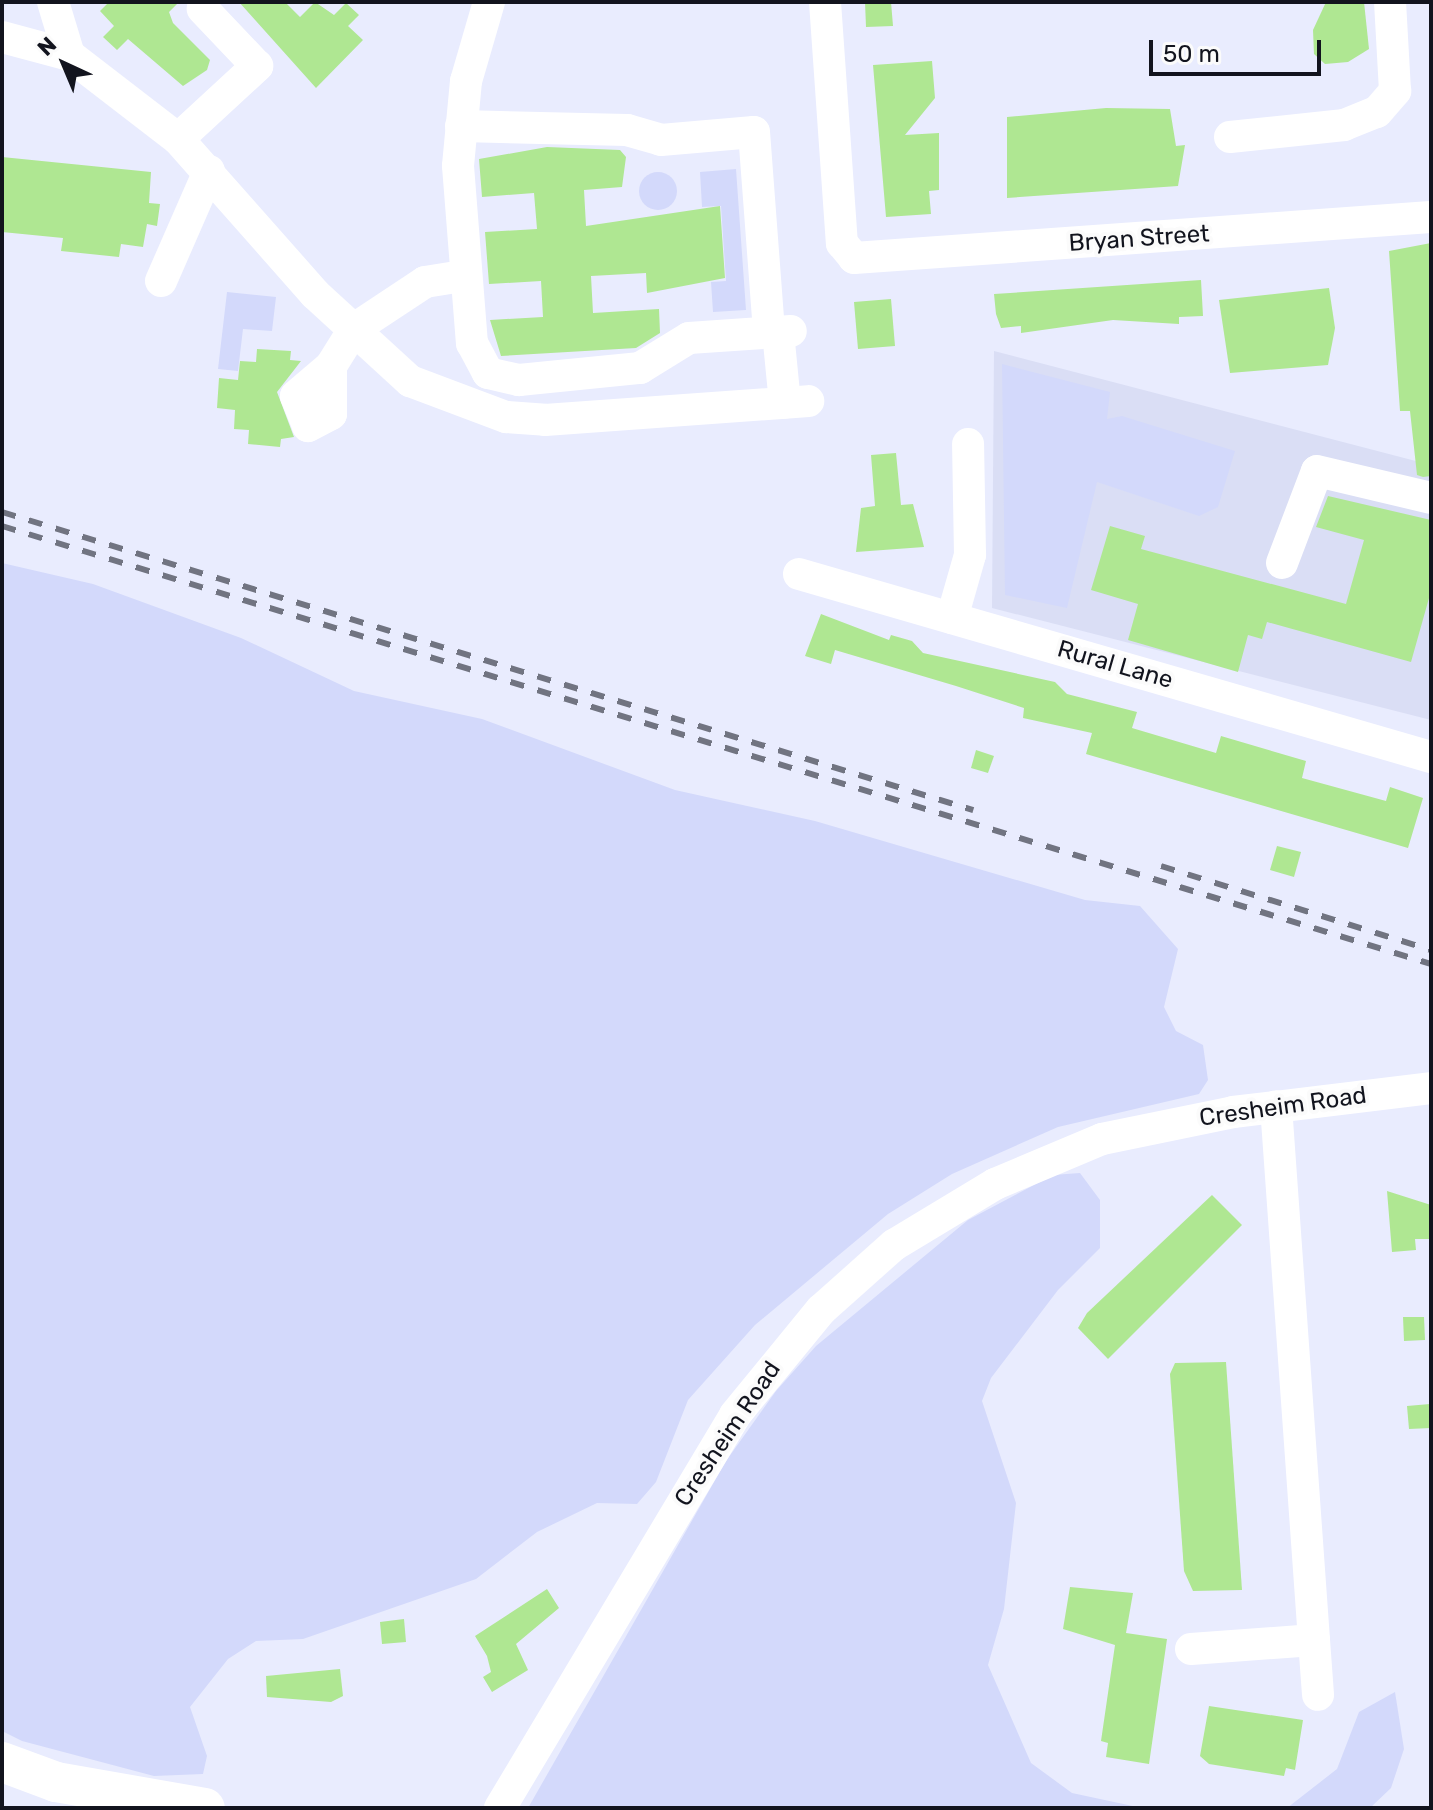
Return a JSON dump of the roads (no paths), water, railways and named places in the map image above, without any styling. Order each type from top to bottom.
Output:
[{"type":"main road","points":[[2,1762],[56,1782],[205,1808]]},
{"type":"street","points":[[53,2],[69,55]]},
{"type":"street","points":[[489,2],[461,126],[463,276],[472,343],[488,373],[519,380],[640,368],[689,338],[779,332]]},
{"type":"street","name":"Bryan Street","points":[[825,2],[848,255],[889,257],[1431,217]]},
{"type":"street","points":[[1230,137],[1344,125],[1377,112],[1395,91],[1390,2]]},
{"type":"street","points":[[178,139],[257,66],[203,9]]},
{"type":"street","points":[[2,37],[69,55],[178,139],[354,329],[410,381],[506,417],[796,402],[779,332],[754,132],[661,140],[627,130],[461,126]]},
{"type":"street","points":[[161,281],[209,171]]},
{"type":"street","points":[[331,366],[354,329],[425,282],[463,276]]},
{"type":"street","points":[[952,618],[970,555],[968,444]]},
{"type":"street","points":[[1282,563],[1317,471],[1431,498]]},
{"type":"street","name":"Rural Lane","points":[[799,574],[1431,757]]},
{"type":"street","name":"Cresheim Road","points":[[500,1808],[735,1415],[793,1340],[870,1264],[967,1198],[1067,1151],[1164,1124],[1276,1106],[1431,1088]]},
{"type":"street","points":[[1276,1106],[1318,1695]]},
{"type":"street","points":[[1191,1649],[1314,1640]]},
{"type":"railway","points":[[2,512],[973,810]]},
{"type":"railway","points":[[2,526],[1431,964]]},
{"type":"railway","points":[[1161,866],[1431,950]]}]
